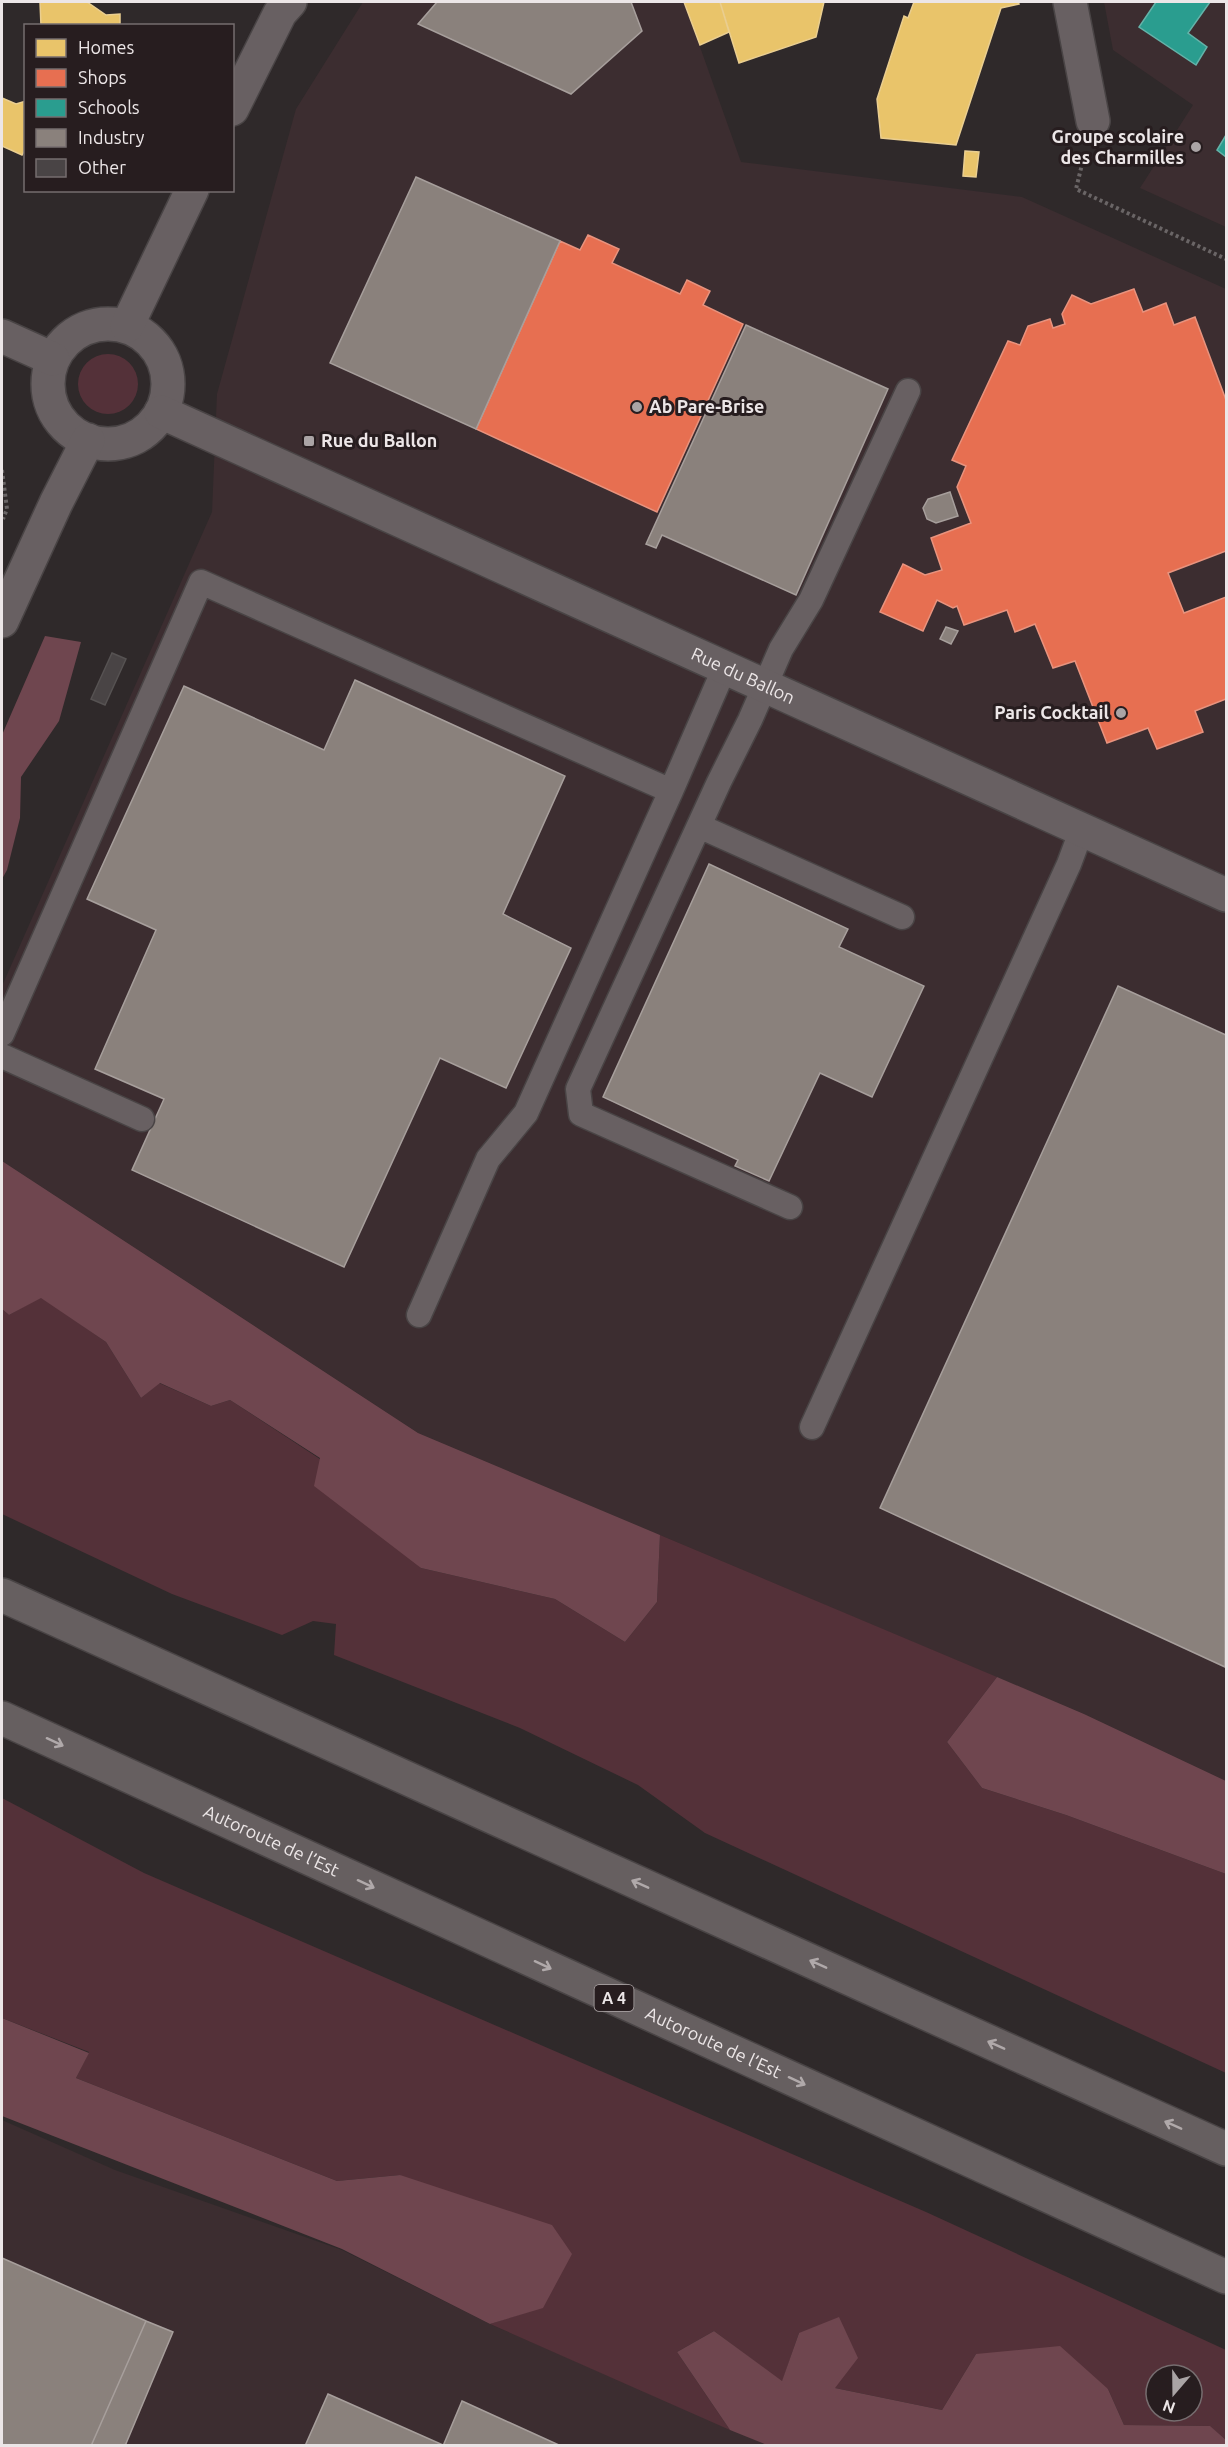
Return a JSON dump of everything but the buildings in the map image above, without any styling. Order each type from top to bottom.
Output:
[{"type":"highway","points":[[2,1595],[1227,2149]]},
{"type":"highway","name":"Autoroute de l’Est","points":[[2,1718],[1227,2277]]},
{"type":"street","points":[[1070,2],[1093,121]]},
{"type":"street","points":[[234,104],[277,5]]},
{"type":"street","points":[[127,326],[191,192]]},
{"type":"street","points":[[110,324],[127,326],[145,337],[159,352],[167,371],[167,392],[161,412],[151,426],[138,436],[122,442],[105,444],[88,440],[74,433],[61,422],[53,407],[48,391],[48,375],[53,359],[62,344],[76,333],[92,326],[110,324]]},
{"type":"street","points":[[2,336],[53,359]]},
{"type":"street","name":"Rue du Ballon","points":[[161,412],[1227,895]]},
{"type":"street","points":[[2,621],[56,503],[88,440]]},
{"type":"lane","points":[[790,1207],[581,1114],[578,1089],[781,649],[811,600],[908,391]]},
{"type":"lane","points":[[2,1034],[201,582],[671,791]]},
{"type":"lane","points":[[419,1315],[488,1159],[526,1113],[724,668]]},
{"type":"lane","points":[[699,826],[902,917]]},
{"type":"lane","points":[[812,1427],[1069,864],[1082,829]]},
{"type":"lane","points":[[2,1056],[142,1119]]},
{"type":"path","points":[[1093,121],[1076,189],[1227,259]]},
{"type":"path","points":[[2,470],[7,509],[2,523]]},
{"type":"shaded area","points":[[363,2],[684,2],[741,162],[1022,197],[1226,289],[1226,1781],[1084,1714],[418,1433],[2,1161],[2,986],[212,512],[217,394],[296,109]]},
{"type":"shaded area","name":"Groupe scolaire des Charmilles","points":[[1104,2],[1226,2],[1226,227],[1140,188],[1193,105],[1113,50]]},
{"type":"shaded area","points":[[108,354],[125,359],[133,367],[138,384],[133,401],[125,409],[108,414],[91,409],[83,401],[78,384],[83,367],[91,359]]},
{"type":"shaded area","points":[[45,636],[81,642],[59,721],[21,777],[20,818],[7,870],[2,879],[2,735]]},
{"type":"shaded area","points":[[2,1161],[418,1433],[660,1535],[657,1602],[625,1642],[555,1599],[421,1568],[314,1486],[320,1458],[230,1400],[211,1406],[160,1383],[141,1398],[106,1342],[41,1298],[9,1315],[2,1309]]},
{"type":"shaded area","points":[[41,1297],[106,1342],[141,1398],[159,1383],[211,1406],[230,1400],[320,1459],[421,1568],[555,1599],[625,1642],[657,1602],[660,1535],[997,1677],[947,1742],[982,1788],[1066,1815],[1226,1874],[1226,2073],[705,1833],[638,1785],[520,1728],[334,1655],[336,1624],[313,1621],[282,1635],[172,1594],[2,1514],[2,1309],[9,1315]]},
{"type":"shaded area","points":[[997,1677],[1084,1714],[1226,1781],[1226,1874],[1066,1815],[982,1788],[947,1742]]},
{"type":"shaded area","points":[[2,1798],[144,1873],[926,2212],[1226,2350],[1226,2440],[1209,2426],[1124,2425],[1108,2389],[976,2354],[942,2410],[835,2388],[799,2333],[782,2382],[714,2331],[677,2352],[730,2430],[490,2324],[543,2307],[400,2175],[337,2181],[76,2078],[89,2052],[2,2018]]},
{"type":"shaded area","points":[[2,2018],[89,2053],[76,2078],[337,2181],[400,2175],[552,2225],[572,2254],[543,2308],[490,2324],[342,2249],[2,2116]]},
{"type":"shaded area","points":[[2,2120],[115,2170],[342,2250],[490,2324],[767,2445],[2,2446]]},
{"type":"shaded area","points":[[839,2317],[858,2358],[835,2388],[942,2410],[976,2354],[1060,2346],[1108,2389],[1124,2425],[1210,2426],[1226,2440],[1226,2445],[767,2445],[730,2430],[677,2352],[714,2331],[782,2381],[799,2333]]},
{"type":"place","name":"Groupe scolaire des Charmilles","points":[[1196,147]]},
{"type":"place","name":"Ab Pare-Brise","points":[[637,407]]},
{"type":"place","name":"Rue du Ballon","points":[[309,441]]},
{"type":"place","name":"Paris Cocktail","points":[[1121,713]]}]
